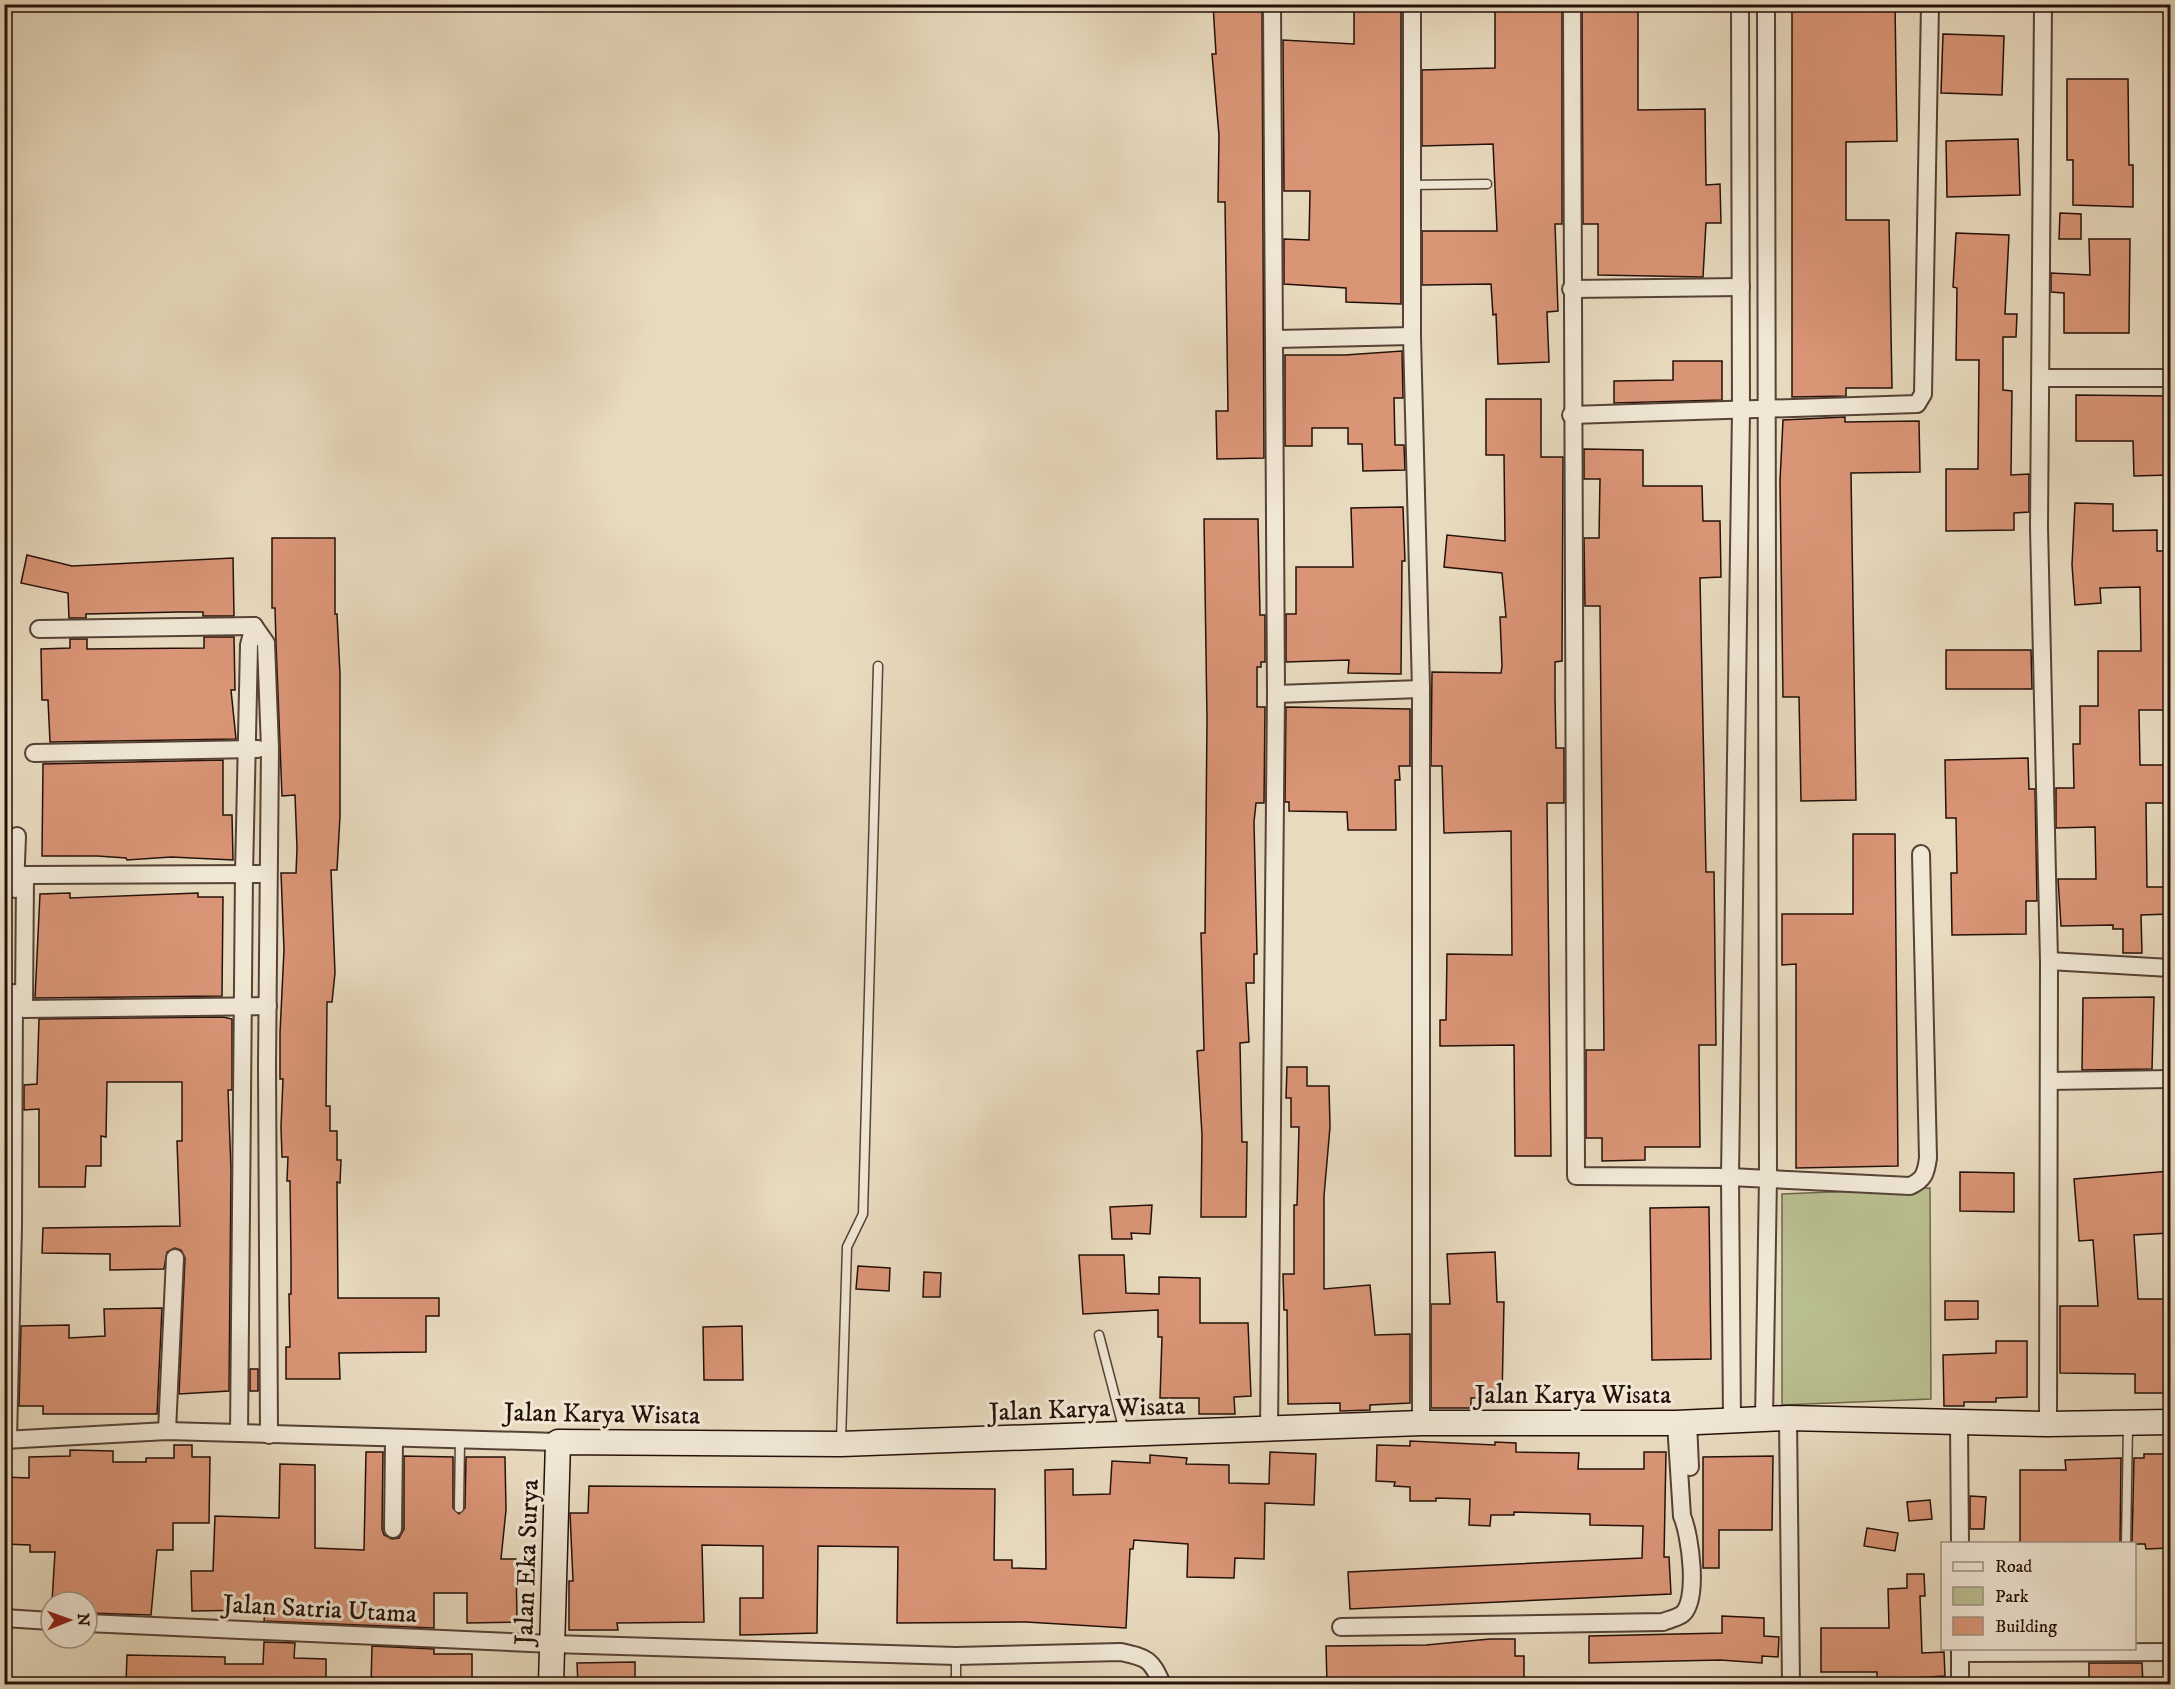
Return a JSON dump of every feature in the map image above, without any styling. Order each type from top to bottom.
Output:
[{"type":"street","points":[[1269,1430],[1276,694],[1276,339],[1272,4]]},
{"type":"street","points":[[1412,4],[1412,336],[1421,689],[1422,1423]]},
{"type":"street","points":[[1572,4],[1571,415],[1575,1176],[1768,1178],[1910,1186],[1920,1182],[1926,1173],[1928,1158],[1921,854]]},
{"type":"street","points":[[1732,1420],[1730,1177],[1741,411],[1740,4]]},
{"type":"street","points":[[1764,1419],[1768,1178],[1766,4]]},
{"type":"street","points":[[1571,415],[1917,404],[1923,394],[1930,4]]},
{"type":"street","points":[[2043,4],[2042,378],[2039,527],[2049,961],[2048,1424]]},
{"type":"street","points":[[1571,289],[1741,287]]},
{"type":"street","points":[[1276,339],[1412,336]]},
{"type":"street","points":[[2042,378],[2170,378]]},
{"type":"street","points":[[39,629],[254,626]]},
{"type":"street","points":[[254,626],[266,643],[270,748],[268,1435]]},
{"type":"street","points":[[238,1433],[244,874],[249,645],[254,626]]},
{"type":"street","points":[[1276,694],[1421,689]]},
{"type":"street","points":[[34,753],[270,748]]},
{"type":"street","points":[[6,1440],[17,836]]},
{"type":"street","points":[[268,874],[25,875],[24,1009],[268,1006]]},
{"type":"street","points":[[2049,961],[2170,968]]},
{"type":"street","points":[[2050,1081],[2170,1079]]},
{"type":"street","points":[[167,1431],[175,1258]]},
{"type":"street","points":[[1788,1418],[1791,1684]]},
{"type":"street","name":"Jalan Karya Wisata","points":[[6,1440],[167,1431],[394,1439],[841,1444],[1422,1423],[1682,1422],[1788,1418],[2048,1424],[2170,1422]]},
{"type":"street","points":[[1341,1628],[1663,1622],[1682,1615],[1690,1602],[1692,1585],[1687,1527],[1692,1515],[1682,1422]]},
{"type":"street","points":[[1959,1423],[1960,1542]]},
{"type":"street","points":[[393,1528],[394,1439]]},
{"type":"street","name":"Jalan Eka Surya","points":[[551,1684],[558,1442]]},
{"type":"street","points":[[4,1618],[39,1620]]},
{"type":"street","name":"Jalan Satria Utama","points":[[99,1624],[552,1644],[956,1656],[1121,1652],[1145,1658],[1152,1663],[1162,1684]]},
{"type":"street","points":[[1960,1684],[1960,1651],[2170,1653]]},
{"type":"lane","points":[[1411,185],[1487,184]]},
{"type":"lane","points":[[841,1444],[847,1247],[863,1215],[878,666]]},
{"type":"lane","points":[[1099,1335],[1125,1435]]},
{"type":"lane","points":[[2126,1542],[2128,1424]]},
{"type":"lane","points":[[459,1439],[459,1508]]},
{"type":"lane","points":[[956,1656],[956,1684]]},
{"type":"green space","points":[[1930,1188],[1931,1399],[1782,1405],[1782,1194]]},
{"type":"building","points":[[1213,4],[1262,4],[1264,458],[1217,459],[1216,411],[1228,411],[1225,202],[1218,202],[1219,135],[1212,54],[1216,54]]},
{"type":"building","points":[[1495,4],[1562,4],[1562,224],[1555,224],[1558,311],[1547,312],[1549,362],[1498,364],[1496,314],[1493,315],[1491,284],[1422,285],[1422,231],[1497,231],[1493,144],[1422,146],[1422,70],[1495,68]]},
{"type":"building","points":[[1582,4],[1638,4],[1638,110],[1705,109],[1706,185],[1720,184],[1721,223],[1706,223],[1703,277],[1598,275],[1598,224],[1583,224]]},
{"type":"building","points":[[1792,4],[1895,4],[1897,141],[1846,142],[1846,220],[1889,220],[1892,388],[1846,388],[1846,396],[1792,397]]},
{"type":"building","points":[[1401,5],[1401,304],[1346,302],[1346,288],[1284,284],[1284,239],[1309,240],[1310,191],[1284,191],[1283,40],[1354,44],[1354,6]]},
{"type":"building","points":[[1943,34],[2004,36],[2002,95],[1941,93]]},
{"type":"building","points":[[2067,79],[2128,79],[2129,165],[2133,165],[2133,207],[2073,205],[2073,160],[2067,160]]},
{"type":"building","points":[[2018,139],[2020,195],[1947,197],[1946,141]]},
{"type":"building","points":[[2060,213],[2081,214],[2081,239],[2059,239]]},
{"type":"building","points":[[1956,233],[2009,235],[2005,314],[2017,314],[2016,337],[2003,337],[2003,390],[2012,391],[2011,475],[2029,474],[2029,512],[2014,513],[2014,530],[1946,531],[1946,469],[1978,469],[1979,360],[1956,360],[1957,288],[1953,287]]},
{"type":"building","points":[[2089,239],[2130,239],[2129,333],[2064,333],[2064,293],[2051,292],[2051,273],[2090,275]]},
{"type":"building","points":[[1402,351],[1403,398],[1394,398],[1395,445],[1404,445],[1405,470],[1363,471],[1362,444],[1348,444],[1348,428],[1312,428],[1312,446],[1285,446],[1285,355],[1345,355]]},
{"type":"building","points":[[1673,361],[1722,361],[1722,400],[1614,403],[1614,381],[1673,380]]},
{"type":"building","points":[[2076,395],[2170,396],[2170,475],[2134,476],[2133,441],[2076,441]]},
{"type":"building","points":[[1486,399],[1541,399],[1541,457],[1563,457],[1562,661],[1555,662],[1555,696],[1556,748],[1564,748],[1564,803],[1547,803],[1551,1156],[1515,1156],[1514,1045],[1440,1046],[1440,1020],[1446,1020],[1447,954],[1512,955],[1511,831],[1444,833],[1442,766],[1431,766],[1432,672],[1501,673],[1500,617],[1506,617],[1502,573],[1444,567],[1447,535],[1505,541],[1504,455],[1486,455]]},
{"type":"building","points":[[1845,417],[1845,422],[1919,421],[1920,472],[1851,473],[1856,800],[1801,801],[1799,697],[1783,697],[1780,481],[1783,420]]},
{"type":"building","points":[[1584,449],[1643,450],[1643,486],[1702,486],[1703,521],[1720,521],[1721,577],[1700,578],[1706,872],[1714,872],[1716,1045],[1699,1045],[1700,1147],[1645,1147],[1645,1160],[1602,1161],[1602,1138],[1586,1138],[1586,1050],[1604,1050],[1600,606],[1585,606],[1584,538],[1599,538],[1600,479],[1584,479]]},
{"type":"building","points":[[2075,503],[2113,504],[2113,531],[2157,530],[2157,551],[2170,551],[2170,710],[2139,710],[2140,765],[2170,765],[2170,803],[2146,803],[2147,887],[2169,887],[2170,914],[2141,915],[2142,953],[2123,953],[2123,929],[2113,929],[2113,925],[2061,926],[2058,879],[2096,879],[2095,827],[2056,828],[2056,788],[2074,788],[2073,744],[2080,744],[2080,706],[2098,706],[2098,651],[2141,651],[2140,587],[2100,588],[2101,603],[2075,605],[2072,565]]},
{"type":"building","points":[[1403,507],[1405,561],[1402,561],[1401,674],[1348,673],[1349,660],[1286,662],[1286,614],[1296,614],[1296,567],[1353,567],[1351,508]]},
{"type":"building","points":[[1204,519],[1258,519],[1260,615],[1265,615],[1265,662],[1261,662],[1261,667],[1257,667],[1257,707],[1265,707],[1264,803],[1256,803],[1254,822],[1257,954],[1254,954],[1254,983],[1246,983],[1249,1042],[1240,1043],[1242,1142],[1247,1142],[1246,1217],[1201,1217],[1202,1135],[1197,1051],[1204,1050],[1201,933],[1205,933],[1207,719]]},
{"type":"building","points":[[272,538],[335,538],[335,614],[337,614],[340,674],[340,816],[337,870],[331,870],[335,973],[332,1002],[327,1002],[326,1106],[330,1106],[330,1131],[337,1131],[337,1160],[341,1160],[340,1183],[337,1182],[338,1298],[439,1298],[439,1316],[426,1316],[426,1352],[339,1353],[340,1379],[286,1379],[286,1347],[290,1347],[291,1259],[290,1181],[287,1181],[288,1157],[282,1157],[281,1127],[283,1079],[280,1079],[280,1033],[284,950],[281,873],[296,873],[297,848],[295,795],[282,796],[275,608],[272,608]]},
{"type":"building","points":[[27,555],[72,566],[233,558],[234,616],[203,616],[203,612],[179,612],[86,614],[86,618],[69,618],[68,593],[21,583]]},
{"type":"building","points":[[204,637],[234,637],[235,690],[231,690],[236,739],[50,742],[48,700],[42,700],[41,649],[70,648],[70,639],[87,639],[87,649],[204,648]]},
{"type":"building","points":[[1946,650],[2031,650],[2032,689],[1946,689]]},
{"type":"building","points":[[1286,707],[1410,709],[1410,766],[1399,766],[1400,780],[1395,780],[1396,830],[1348,830],[1347,812],[1289,811],[1289,802],[1285,802]]},
{"type":"building","points":[[2028,758],[2029,789],[2035,789],[2037,901],[2026,901],[2026,934],[1952,935],[1951,873],[1957,873],[1956,818],[1946,818],[1945,760]]},
{"type":"building","points":[[223,760],[223,815],[232,815],[233,860],[171,857],[127,860],[126,858],[97,856],[42,856],[43,764]]},
{"type":"building","points":[[1853,834],[1895,834],[1898,1166],[1796,1168],[1796,964],[1782,965],[1782,914],[1853,914]]},
{"type":"building","points":[[70,893],[70,898],[198,893],[198,897],[223,897],[222,996],[35,998],[40,894]]},
{"type":"building","points":[[2154,997],[2152,1069],[2082,1070],[2083,998]]},
{"type":"building","points":[[223,1017],[232,1019],[232,1090],[228,1090],[231,1170],[229,1391],[179,1394],[185,1258],[181,1250],[175,1248],[167,1252],[164,1269],[110,1270],[110,1254],[42,1253],[43,1228],[180,1226],[177,1141],[182,1141],[182,1082],[107,1082],[106,1137],[101,1136],[101,1166],[86,1166],[85,1187],[39,1187],[39,1109],[24,1110],[24,1085],[37,1084],[39,1019]]},
{"type":"building","points":[[1287,1067],[1307,1067],[1307,1086],[1329,1086],[1330,1127],[1324,1196],[1324,1289],[1370,1285],[1375,1335],[1410,1334],[1410,1403],[1370,1405],[1370,1410],[1340,1411],[1340,1403],[1288,1404],[1287,1310],[1284,1310],[1283,1274],[1294,1274],[1294,1205],[1297,1205],[1299,1127],[1291,1127],[1291,1098],[1286,1098]]},
{"type":"building","points":[[2170,1171],[2170,1233],[2134,1235],[2138,1299],[2170,1299],[2170,1393],[2135,1393],[2135,1374],[2060,1373],[2060,1306],[2098,1306],[2093,1240],[2079,1241],[2074,1179]]},
{"type":"building","points":[[1960,1172],[2014,1173],[2014,1212],[1960,1211]]},
{"type":"building","points":[[1152,1205],[1150,1234],[1131,1233],[1132,1239],[1112,1239],[1110,1207]]},
{"type":"building","points":[[1709,1207],[1711,1359],[1652,1360],[1650,1208]]},
{"type":"building","points":[[1495,1252],[1497,1302],[1504,1302],[1502,1398],[1471,1398],[1471,1408],[1431,1408],[1431,1304],[1450,1304],[1447,1254]]},
{"type":"building","points":[[1079,1255],[1124,1255],[1126,1293],[1159,1294],[1159,1277],[1200,1278],[1200,1323],[1248,1323],[1251,1396],[1234,1397],[1235,1414],[1199,1414],[1199,1398],[1160,1398],[1162,1337],[1158,1337],[1158,1310],[1083,1314]]},
{"type":"building","points":[[858,1266],[890,1268],[889,1291],[856,1289]]},
{"type":"building","points":[[924,1272],[941,1273],[940,1297],[923,1297]]},
{"type":"building","points":[[1945,1301],[1978,1301],[1978,1319],[1945,1320]]},
{"type":"building","points":[[162,1308],[157,1414],[43,1414],[43,1406],[19,1406],[21,1326],[69,1325],[69,1338],[105,1336],[104,1309]]},
{"type":"building","points":[[742,1326],[743,1380],[704,1380],[703,1327]]},
{"type":"building","points":[[1996,1341],[2027,1341],[2027,1397],[1996,1398],[1996,1402],[1964,1402],[1964,1406],[1944,1406],[1943,1355],[1996,1353]]},
{"type":"building","points":[[250,1369],[258,1369],[258,1391],[250,1391]]},
{"type":"building","points":[[1410,1441],[1495,1445],[1495,1442],[1516,1443],[1516,1452],[1579,1453],[1578,1469],[1644,1469],[1644,1452],[1666,1452],[1664,1557],[1669,1557],[1671,1594],[1350,1609],[1348,1572],[1642,1558],[1643,1526],[1590,1525],[1590,1514],[1514,1512],[1514,1515],[1491,1515],[1490,1526],[1469,1525],[1470,1499],[1436,1498],[1436,1501],[1410,1501],[1410,1487],[1394,1486],[1395,1482],[1376,1481],[1377,1445],[1410,1446]]},
{"type":"building","points":[[174,1445],[192,1445],[192,1457],[210,1457],[209,1523],[173,1523],[173,1550],[157,1550],[151,1615],[99,1613],[99,1590],[53,1590],[55,1552],[30,1552],[30,1545],[4,1544],[4,1477],[29,1478],[29,1457],[70,1456],[70,1450],[113,1451],[113,1462],[146,1462],[146,1458],[174,1458]]},
{"type":"building","points":[[366,1452],[383,1452],[382,1529],[384,1535],[392,1539],[399,1538],[404,1529],[404,1456],[453,1457],[453,1508],[459,1514],[465,1508],[466,1457],[505,1457],[506,1510],[501,1559],[516,1559],[517,1622],[467,1623],[467,1593],[434,1593],[434,1628],[264,1621],[265,1610],[192,1611],[191,1571],[213,1571],[215,1516],[279,1518],[280,1464],[315,1465],[315,1548],[364,1550]]},
{"type":"building","points":[[1270,1452],[1316,1454],[1314,1505],[1265,1503],[1264,1559],[1235,1558],[1234,1578],[1187,1577],[1188,1544],[1134,1540],[1133,1549],[1130,1549],[1126,1628],[1026,1622],[897,1623],[898,1547],[818,1546],[817,1633],[740,1635],[740,1598],[763,1598],[763,1546],[702,1545],[704,1622],[617,1623],[618,1630],[569,1630],[569,1581],[573,1581],[570,1513],[588,1513],[589,1486],[995,1489],[994,1560],[1012,1560],[1012,1568],[1046,1569],[1045,1470],[1073,1469],[1073,1495],[1110,1494],[1112,1461],[1150,1463],[1150,1455],[1187,1458],[1186,1464],[1229,1465],[1229,1483],[1269,1484]]},
{"type":"building","points":[[2144,1454],[2170,1454],[2170,1548],[2146,1549],[2145,1544],[2132,1542],[2134,1458],[2144,1458]]},
{"type":"building","points":[[1773,1456],[1772,1530],[1719,1530],[1719,1568],[1703,1568],[1703,1457]]},
{"type":"building","points":[[2121,1458],[2120,1542],[2020,1542],[2020,1470],[2066,1470],[2065,1460]]},
{"type":"building","points":[[1970,1496],[1986,1497],[1984,1529],[1970,1529]]},
{"type":"building","points":[[1930,1500],[1932,1519],[1909,1521],[1907,1502]]},
{"type":"building","points":[[1867,1528],[1898,1533],[1895,1551],[1864,1546]]},
{"type":"building","points":[[1907,1574],[1924,1574],[1925,1596],[1920,1596],[1922,1653],[1944,1652],[1945,1676],[1877,1680],[1877,1672],[1821,1672],[1821,1628],[1889,1628],[1888,1589],[1907,1588]]},
{"type":"building","points":[[1722,1616],[1764,1618],[1764,1636],[1779,1637],[1778,1657],[1762,1656],[1762,1663],[1720,1660],[1589,1663],[1589,1636],[1722,1633]]},
{"type":"building","points":[[1515,1639],[1515,1656],[1524,1656],[1524,1684],[1327,1684],[1326,1646],[1426,1645]]},
{"type":"building","points":[[264,1642],[295,1643],[294,1658],[326,1659],[326,1684],[126,1684],[127,1655],[225,1657],[225,1664],[263,1664]]},
{"type":"building","points":[[372,1646],[434,1649],[434,1654],[472,1654],[472,1684],[371,1684]]},
{"type":"building","points":[[635,1662],[635,1684],[578,1684],[577,1663]]},
{"type":"building","points":[[2089,1663],[2142,1663],[2143,1684],[2089,1684]]}]
